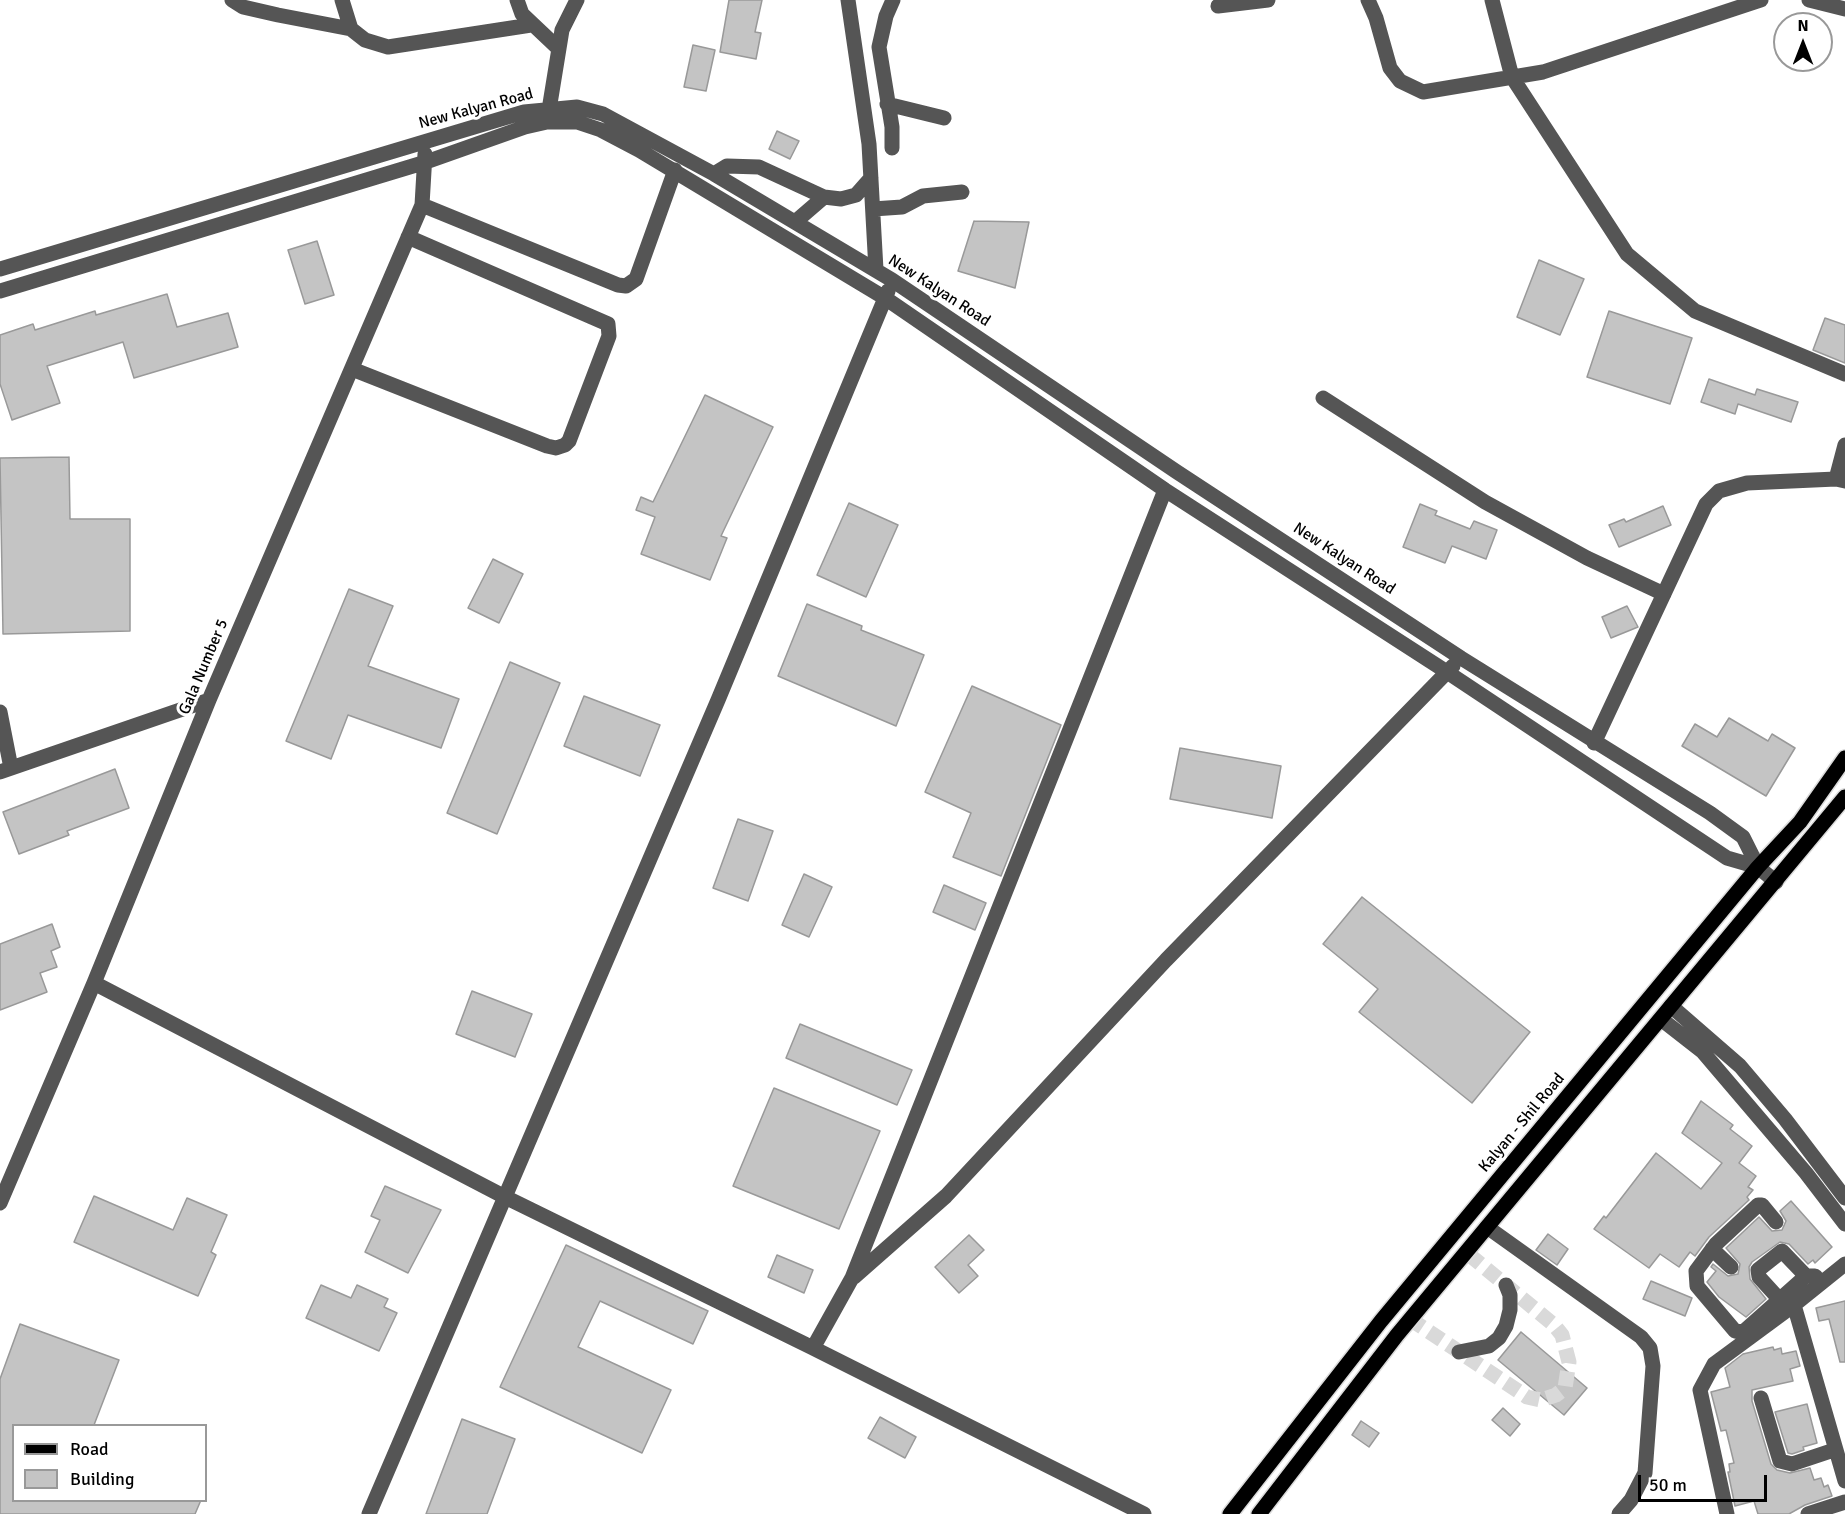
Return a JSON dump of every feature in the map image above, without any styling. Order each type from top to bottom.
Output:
[{"type":"main road","name":"Kalyan - Shil Road","points":[[1230,1514],[1381,1321],[1758,867],[1800,822],[1845,758]]},
{"type":"main road","points":[[1259,1514],[1397,1335],[1845,797]]},
{"type":"street","points":[[232,0],[243,7],[351,29],[365,40],[387,46],[531,25]]},
{"type":"street","points":[[342,0],[351,29]]},
{"type":"street","points":[[517,0],[522,14],[531,25],[559,49]]},
{"type":"street","points":[[0,291],[426,162],[525,127],[548,115],[562,30],[577,0]]},
{"type":"street","points":[[848,0],[871,178],[876,270]]},
{"type":"street","points":[[892,148],[892,127],[879,47],[886,16],[893,0]]},
{"type":"street","points":[[1218,6],[1268,0]]},
{"type":"street","points":[[1369,0],[1390,68],[1400,81],[1423,93],[1543,72],[1761,0]]},
{"type":"street","points":[[1492,0],[1512,77],[1627,254],[1695,311],[1845,374]]},
{"type":"street","points":[[1809,0],[1845,9]]},
{"type":"street","points":[[860,80],[882,76]]},
{"type":"street","points":[[887,104],[944,118]]},
{"type":"street","name":"New Kalyan Road","points":[[548,115],[577,107],[603,114],[714,174],[876,270],[1177,472],[1461,657],[1594,743],[1710,813],[1743,837],[1758,867]]},
{"type":"street","name":"New Kalyan Road","points":[[0,269],[524,112],[548,115],[601,130],[675,170],[885,298],[1165,490],[1447,672],[1727,858],[1758,867],[1776,882]]},
{"type":"street","name":"Gala Number 5","points":[[0,1203],[94,984],[209,700],[422,205],[426,162],[423,142]]},
{"type":"street","points":[[714,174],[728,166],[759,167],[824,197],[841,199],[856,195],[871,178]]},
{"type":"street","points":[[422,205],[626,286],[636,279],[675,170]]},
{"type":"street","points":[[873,209],[902,207],[923,196],[962,192]]},
{"type":"street","points":[[795,222],[824,197]]},
{"type":"street","points":[[352,369],[547,446],[556,448],[565,446],[568,441],[609,336],[608,324],[408,237]]},
{"type":"street","points":[[823,260],[832,244]]},
{"type":"street","points":[[369,1514],[718,700],[892,280]]},
{"type":"street","points":[[1323,398],[1485,502],[1587,558],[1664,594]]},
{"type":"street","points":[[1594,743],[1706,504],[1719,491],[1747,483],[1840,480],[1845,445]]},
{"type":"street","points":[[813,1348],[852,1278],[1165,490]]},
{"type":"street","points":[[852,1278],[946,1196],[1213,910],[1461,657]]},
{"type":"street","points":[[0,712],[5,770],[209,700]]},
{"type":"street","points":[[94,984],[505,1197],[1144,1514]]},
{"type":"street","points":[[1671,1006],[1740,1066],[1785,1119],[1845,1198]]},
{"type":"street","points":[[1661,1019],[1702,1052],[1806,1173],[1845,1224]]},
{"type":"street","points":[[1776,1222],[1760,1204],[1712,1249],[1696,1271],[1697,1286],[1735,1331],[1746,1331],[1821,1283],[1845,1264]]},
{"type":"street","points":[[1487,1227],[1641,1337],[1650,1348],[1653,1366],[1645,1473],[1631,1500],[1619,1514]]},
{"type":"street","points":[[1712,1249],[1731,1267]]},
{"type":"street","points":[[1821,1283],[1815,1276],[1806,1276],[1782,1251],[1758,1270],[1759,1277],[1787,1303],[1845,1481]]},
{"type":"street","points":[[1727,1514],[1700,1390],[1714,1364],[1787,1303],[1806,1276]]},
{"type":"street","points":[[1459,1352],[1488,1346],[1499,1338],[1506,1326],[1509,1310],[1510,1295],[1506,1284]]},
{"type":"street","points":[[1761,1398],[1780,1461],[1792,1464],[1834,1450]]},
{"type":"street","points":[[1808,1514],[1845,1502]]},
{"type":"building","points":[[729,0],[762,0],[755,32],[761,33],[756,59],[720,52]]},
{"type":"building","points":[[693,45],[715,50],[706,91],[684,87]]},
{"type":"building","points":[[777,131],[799,141],[790,159],[769,149]]},
{"type":"building","points":[[974,221],[1029,222],[1015,288],[958,271]]},
{"type":"building","points":[[317,241],[334,295],[305,304],[288,250]]},
{"type":"building","points":[[1539,260],[1584,279],[1560,335],[1517,317]]},
{"type":"building","points":[[167,294],[177,327],[228,313],[238,347],[134,378],[123,342],[47,366],[60,403],[12,420],[0,384],[0,335],[33,324],[35,330],[95,311],[96,315]]},
{"type":"building","points":[[1609,311],[1692,338],[1670,404],[1587,377]]},
{"type":"building","points":[[1825,318],[1845,325],[1845,363],[1813,350]]},
{"type":"building","points":[[1709,379],[1755,395],[1757,389],[1798,402],[1791,422],[1738,404],[1735,414],[1701,402]]},
{"type":"building","points":[[705,395],[773,427],[721,536],[727,538],[710,580],[641,554],[655,517],[636,510],[641,497],[653,502]]},
{"type":"building","points":[[69,457],[70,519],[130,519],[130,631],[3,634],[0,458]]},
{"type":"building","points":[[849,503],[898,525],[866,597],[817,575]]},
{"type":"building","points":[[1420,504],[1437,511],[1435,515],[1470,529],[1474,521],[1497,530],[1486,559],[1452,546],[1445,563],[1403,547]]},
{"type":"building","points":[[1663,506],[1671,525],[1619,547],[1609,525],[1624,519],[1626,522]]},
{"type":"building","points":[[493,559],[523,574],[499,623],[468,608]]},
{"type":"building","points":[[349,589],[393,606],[368,666],[459,699],[441,748],[348,715],[331,759],[286,741]]},
{"type":"building","points":[[807,604],[862,626],[861,630],[924,655],[896,726],[778,676]]},
{"type":"building","points":[[1627,606],[1638,627],[1611,638],[1602,617]]},
{"type":"building","points":[[510,662],[560,683],[497,834],[447,813]]},
{"type":"building","points":[[972,686],[1061,725],[1001,876],[953,857],[971,813],[925,792]]},
{"type":"building","points":[[584,696],[660,725],[640,776],[564,746]]},
{"type":"building","points":[[1729,718],[1768,741],[1772,734],[1795,748],[1766,796],[1682,746],[1695,724],[1717,737]]},
{"type":"building","points":[[1180,748],[1281,766],[1272,818],[1170,799]]},
{"type":"building","points":[[115,769],[129,808],[67,831],[69,835],[19,854],[3,812]]},
{"type":"building","points":[[738,819],[773,831],[748,901],[713,888]]},
{"type":"building","points":[[804,874],[832,887],[809,937],[782,925]]},
{"type":"building","points":[[944,885],[986,903],[975,930],[933,912]]},
{"type":"building","points":[[1362,897],[1530,1032],[1472,1103],[1359,1012],[1378,989],[1323,944]]},
{"type":"building","points":[[52,924],[60,947],[51,951],[57,967],[40,973],[47,992],[0,1010],[0,944]]},
{"type":"building","points":[[472,991],[532,1014],[515,1057],[456,1034]]},
{"type":"building","points":[[800,1024],[912,1070],[897,1105],[786,1058]]},
{"type":"building","points":[[774,1088],[880,1131],[839,1229],[733,1186]]},
{"type":"building","points":[[1701,1101],[1733,1125],[1730,1129],[1752,1146],[1739,1163],[1756,1176],[1748,1187],[1753,1190],[1747,1197],[1749,1200],[1709,1237],[1695,1256],[1690,1252],[1679,1267],[1660,1254],[1649,1268],[1594,1229],[1604,1216],[1606,1218],[1656,1153],[1701,1189],[1722,1163],[1682,1133]]},
{"type":"building","points":[[385,1186],[441,1210],[408,1273],[365,1252],[380,1220],[371,1216]]},
{"type":"building","points":[[94,1196],[173,1230],[187,1198],[227,1215],[211,1252],[216,1255],[198,1296],[74,1242]]},
{"type":"building","points":[[1791,1201],[1832,1247],[1815,1263],[1813,1260],[1808,1264],[1789,1244],[1780,1242],[1752,1262],[1749,1267],[1750,1279],[1766,1299],[1746,1317],[1719,1297],[1707,1282],[1716,1271],[1711,1267],[1713,1264],[1728,1276],[1738,1274],[1740,1264],[1726,1248],[1759,1217],[1772,1231],[1782,1230],[1786,1221],[1780,1211]]},
{"type":"building","points":[[1548,1234],[1568,1249],[1557,1265],[1536,1250]]},
{"type":"building","points":[[969,1235],[984,1250],[968,1265],[978,1276],[959,1293],[935,1267]]},
{"type":"building","points":[[566,1245],[708,1311],[693,1344],[600,1301],[578,1347],[671,1390],[642,1453],[500,1387]]},
{"type":"building","points":[[777,1255],[813,1270],[804,1293],[768,1277]]},
{"type":"building","points":[[1651,1281],[1692,1298],[1685,1316],[1643,1299]]},
{"type":"building","points":[[321,1285],[351,1298],[357,1285],[388,1299],[384,1307],[397,1313],[379,1351],[306,1318]]},
{"type":"building","points":[[1845,1301],[1845,1362],[1840,1362],[1829,1319],[1819,1321],[1816,1308]]},
{"type":"building","points":[[20,1324],[119,1360],[94,1424],[12,1424],[12,1502],[200,1502],[195,1514],[0,1514],[0,1379]]},
{"type":"building","points":[[1521,1332],[1587,1388],[1564,1415],[1498,1360]]},
{"type":"building","points":[[1773,1347],[1774,1350],[1781,1348],[1782,1354],[1796,1351],[1800,1366],[1790,1369],[1793,1381],[1752,1390],[1752,1401],[1771,1464],[1777,1470],[1790,1473],[1810,1468],[1814,1480],[1821,1478],[1824,1487],[1828,1485],[1832,1496],[1805,1505],[1789,1514],[1758,1514],[1754,1501],[1735,1506],[1728,1472],[1730,1472],[1729,1464],[1734,1463],[1726,1430],[1721,1431],[1711,1392],[1730,1387],[1725,1368],[1743,1354]]},
{"type":"building","points":[[1807,1404],[1817,1443],[1803,1447],[1804,1450],[1788,1453],[1775,1412]]},
{"type":"building","points":[[1503,1408],[1520,1424],[1510,1436],[1492,1420]]},
{"type":"building","points":[[880,1417],[916,1437],[905,1458],[868,1438]]},
{"type":"building","points":[[462,1419],[515,1439],[487,1514],[426,1514]]},
{"type":"building","points":[[1361,1421],[1379,1433],[1369,1447],[1352,1435]]},
{"type":"tunnel","points":[[1410,1319],[1527,1397],[1541,1400],[1556,1395],[1565,1388],[1569,1362],[1562,1335],[1554,1325],[1466,1252]]}]
